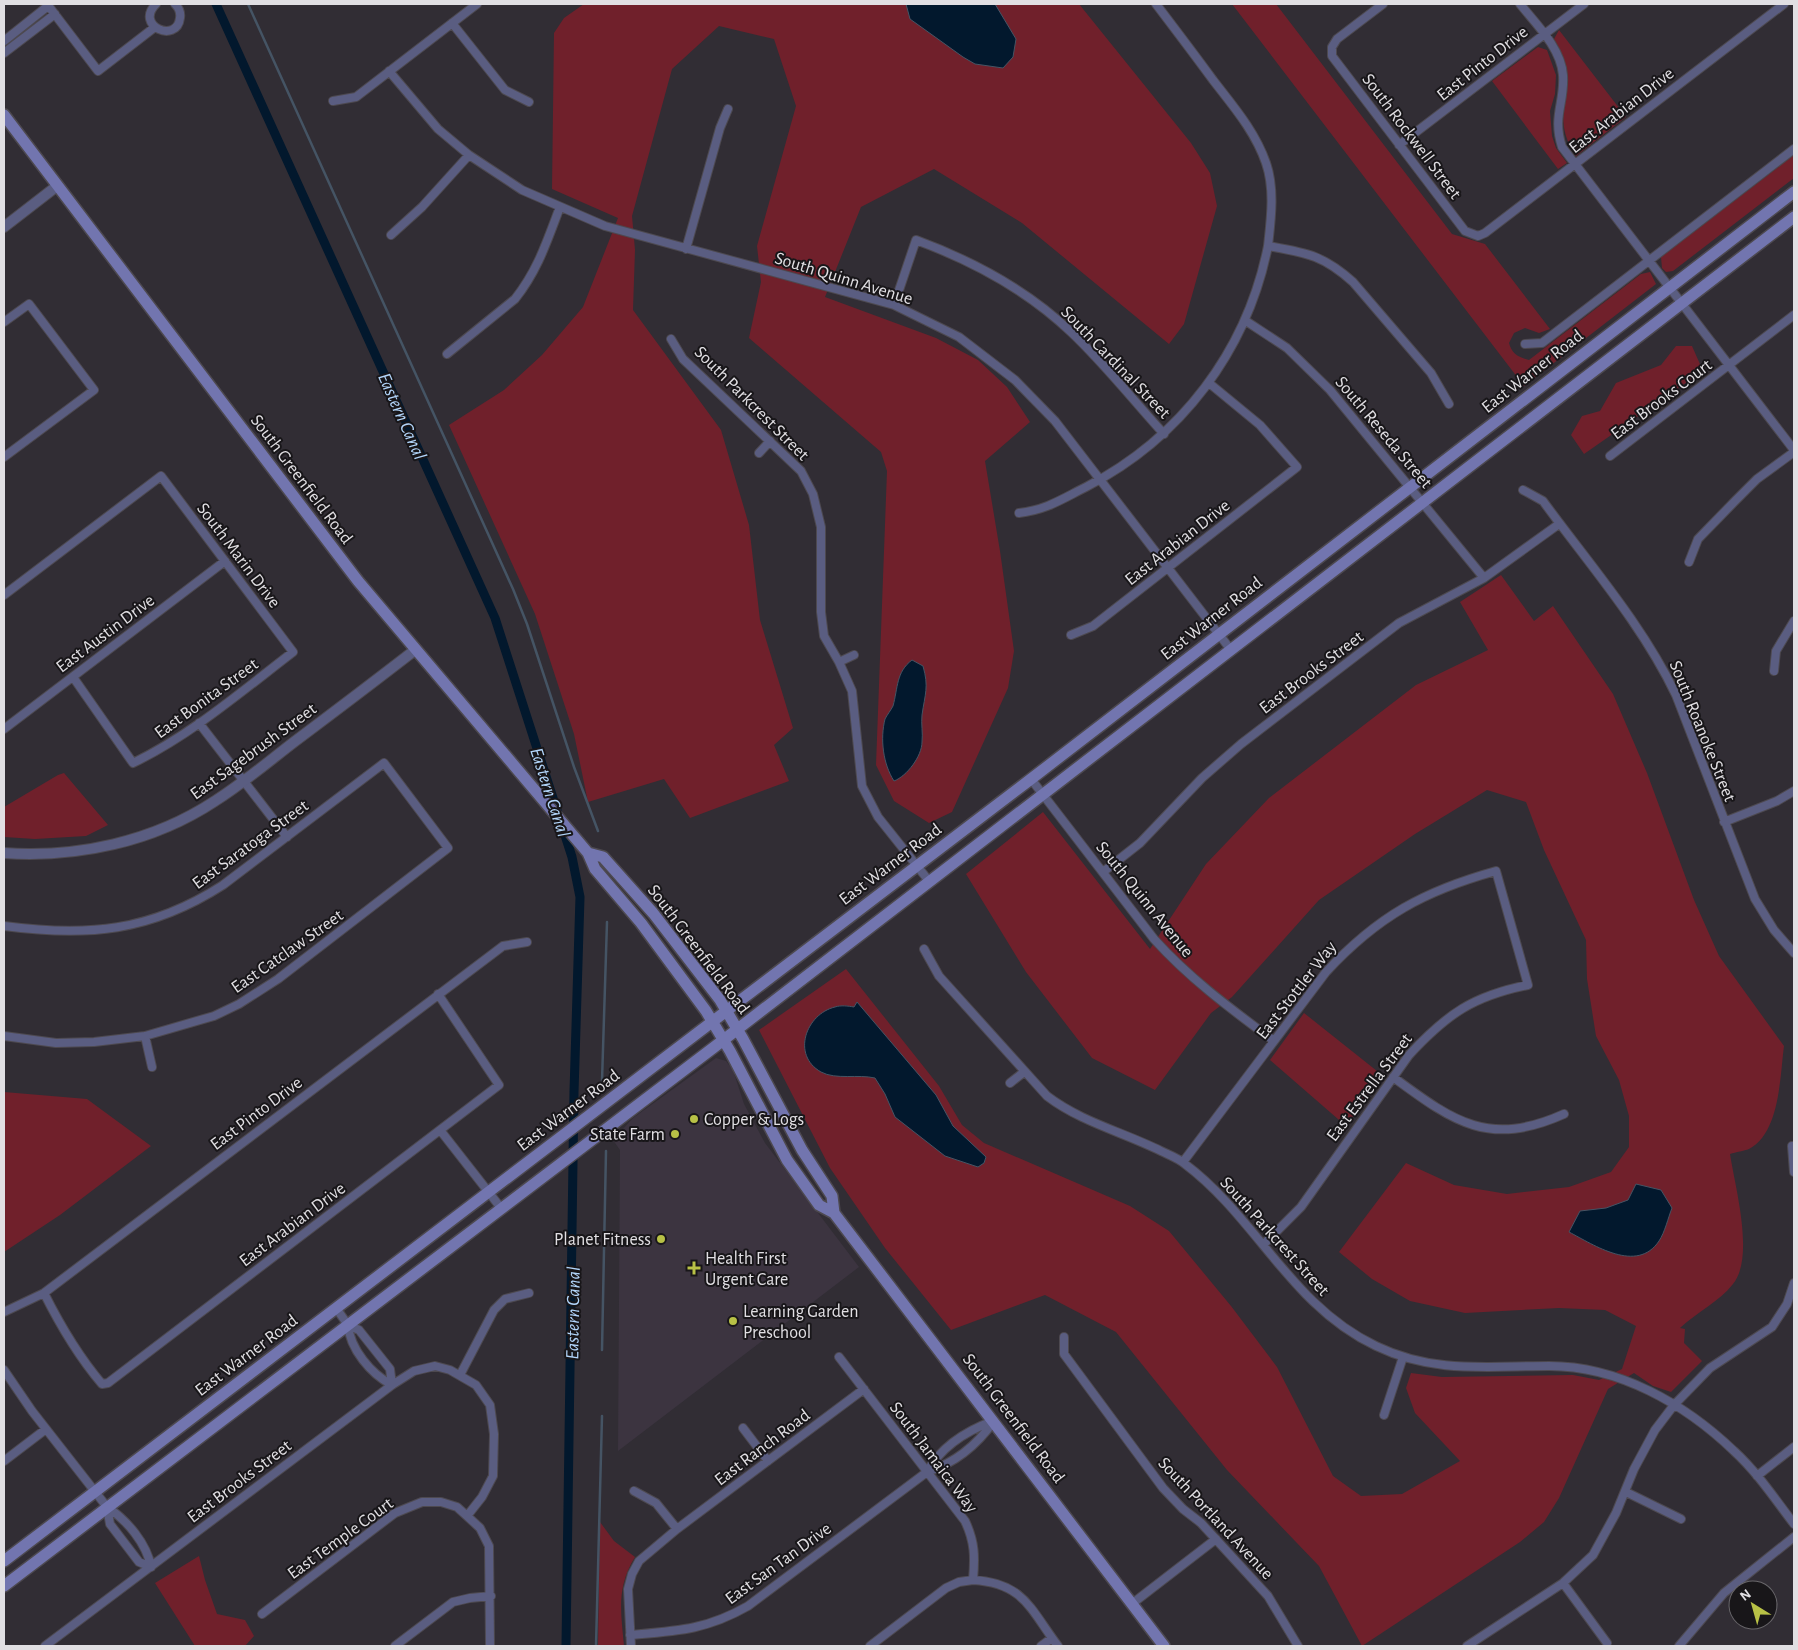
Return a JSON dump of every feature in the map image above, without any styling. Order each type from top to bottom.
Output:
[{"type":"main road","name":"South Greenfield Road","points":[[4,115],[352,573],[415,650],[588,852],[595,869],[641,923],[712,1022],[788,1160],[819,1205],[834,1213],[1164,1646]]},
{"type":"main road","name":"East Warner Road","points":[[4,1586],[723,1040],[1422,502],[1675,295],[1794,192]]},
{"type":"main road","name":"East Warner Road","points":[[4,1561],[1031,779],[1410,487],[1675,295],[1794,217]]},
{"type":"main road","name":"South Greenfield Road","points":[[588,852],[603,856],[653,913],[726,1011],[802,1150],[832,1196],[834,1213]]},
{"type":"street","points":[[156,4],[150,14],[155,27],[164,31],[178,25],[181,15],[175,4]]},
{"type":"street","points":[[333,101],[356,97],[477,4]]},
{"type":"street","points":[[1019,513],[1038,511],[1099,480],[1164,434],[1209,383],[1234,346],[1246,321],[1263,271],[1268,246],[1271,211],[1270,183],[1266,164],[1240,114],[1156,4]]},
{"type":"street","name":"South Rockwell Street","points":[[1383,4],[1337,39],[1331,51],[1333,58],[1465,231],[1473,236]]},
{"type":"street","points":[[1520,4],[1561,60],[1563,75],[1558,133],[1562,147],[1794,451],[1757,479],[1698,539],[1689,562]]},
{"type":"street","name":"East Pinto Drive","points":[[1399,145],[1584,4]]},
{"type":"street","name":"East Arabian Drive","points":[[1473,236],[1485,234],[1784,4]]},
{"type":"street","points":[[5,47],[47,5],[98,71],[155,27]]},
{"type":"street","points":[[5,47],[55,14]]},
{"type":"street","points":[[452,23],[505,90],[529,102]]},
{"type":"street","name":"South Quinn Avenue","points":[[389,71],[424,115],[469,155],[522,190],[605,226],[894,305],[959,337],[1015,380],[1055,421],[1231,650]]},
{"type":"street","points":[[686,249],[720,128],[728,109]]},
{"type":"street","points":[[1525,344],[1542,343],[1794,149]]},
{"type":"street","points":[[391,235],[422,207],[469,155]]},
{"type":"street","points":[[4,227],[57,186]]},
{"type":"street","points":[[447,354],[515,299],[534,274],[560,207]]},
{"type":"street","name":"South Cardinal Street","points":[[894,305],[916,240],[970,262],[1014,288],[1050,314],[1092,354],[1164,434]]},
{"type":"street","points":[[1268,246],[1315,255],[1339,269],[1353,282],[1431,373],[1449,404]]},
{"type":"street","points":[[4,322],[28,304],[94,390],[4,457]]},
{"type":"street","points":[[1730,365],[1794,315]]},
{"type":"street","name":"South Reseda Street","points":[[1246,321],[1287,348],[1316,375],[1484,578]]},
{"type":"street","name":"South Parkcrest Street","points":[[671,339],[683,359],[801,471],[813,494],[822,527],[821,612],[824,636],[840,662],[852,691],[862,786],[878,817],[929,881]]},
{"type":"street","name":"East Brooks Court","points":[[1610,456],[1730,365]]},
{"type":"street","name":"East Arabian Drive","points":[[1071,635],[1093,626],[1297,467],[1260,425],[1209,383]]},
{"type":"street","points":[[759,453],[770,441]]},
{"type":"street","name":"South Marin Drive","points":[[4,594],[161,476],[293,652]]},
{"type":"street","name":"South Roanoke Street","points":[[1523,490],[1542,501],[1644,636],[1663,668],[1676,694],[1724,822],[1763,914],[1793,948]]},
{"type":"street","name":"East Brooks Street","points":[[1103,872],[1140,843],[1202,778],[1241,744],[1399,623],[1484,578],[1559,524]]},
{"type":"street","name":"East Austin Drive","points":[[4,729],[225,561]]},
{"type":"street","points":[[1774,672],[1776,651],[1794,622]]},
{"type":"street","name":"East Sagebrush Street","points":[[4,853],[62,853],[124,842],[190,816],[214,802],[244,780],[415,650]]},
{"type":"street","name":"East Bonita Street","points":[[72,677],[133,763],[158,751],[199,723],[293,652]]},
{"type":"street","points":[[840,662],[854,655]]},
{"type":"street","points":[[199,723],[287,837]]},
{"type":"street","name":"East Saratoga Street","points":[[4,926],[72,933],[119,928],[175,911],[200,900],[223,885],[384,763],[448,848]]},
{"type":"street","name":"South Quinn Avenue","points":[[1031,779],[1154,939],[1175,962],[1201,986],[1274,1041]]},
{"type":"street","points":[[1724,822],[1778,801],[1794,791]]},
{"type":"street","name":"East Catclaw Street","points":[[4,1036],[72,1043],[145,1036],[214,1016],[258,992],[300,963],[448,848]]},
{"type":"street","name":"East Stottler Way","points":[[1183,1162],[1326,972],[1359,939],[1416,899],[1455,882],[1496,871],[1528,985]]},
{"type":"street","name":"East Pinto Drive","points":[[4,1312],[44,1294],[503,946],[528,942]]},
{"type":"street","name":"South Parkcrest Street","points":[[924,949],[939,976],[1024,1072],[1063,1108],[1183,1162],[1216,1189],[1300,1291],[1324,1313],[1362,1338],[1403,1357],[1443,1367],[1582,1367],[1618,1377],[1649,1390],[1708,1428],[1735,1451],[1794,1524]]},
{"type":"street","name":"East Estrella Street","points":[[1262,1245],[1301,1207],[1393,1077],[1430,1032],[1451,1015],[1496,992],[1528,985]]},
{"type":"street","name":"East Arabian Drive","points":[[44,1294],[61,1326],[102,1384],[108,1383],[499,1085],[438,994]]},
{"type":"street","points":[[145,1036],[152,1067]]},
{"type":"street","points":[[1010,1083],[1024,1072]]},
{"type":"street","points":[[1393,1077],[1458,1121],[1483,1129],[1513,1129],[1539,1125],[1564,1114]]},
{"type":"street","points":[[440,1130],[501,1208]]},
{"type":"street","points":[[1793,1146],[1794,1172]]},
{"type":"street","points":[[1467,1646],[1562,1583],[1593,1555],[1626,1492],[1634,1469],[1655,1430],[1674,1405],[1710,1368],[1772,1327],[1787,1304],[1794,1283]]},
{"type":"street","points":[[460,1375],[494,1310],[505,1299],[529,1293]]},
{"type":"street","points":[[336,1308],[348,1325],[350,1339],[378,1377],[392,1385]]},
{"type":"street","points":[[348,1325],[359,1330],[390,1369],[392,1385]]},
{"type":"street","name":"South Portland Avenue","points":[[1064,1338],[1064,1354],[1163,1488],[1216,1539],[1268,1596],[1298,1646]]},
{"type":"street","name":"South Jamaica Way","points":[[839,1357],[965,1520],[973,1537],[976,1554],[973,1580]]},
{"type":"street","points":[[1384,1414],[1403,1357]]},
{"type":"street","name":"East Brooks Street","points":[[45,1646],[392,1385],[414,1371],[435,1366],[460,1375],[476,1385],[490,1405],[494,1434],[492,1476],[482,1496],[467,1516]]},
{"type":"street","points":[[4,1370],[46,1429],[95,1492],[107,1507],[120,1516],[149,1554],[151,1567]]},
{"type":"street","name":"East Ranch Road","points":[[630,1646],[628,1589],[632,1574],[639,1561],[677,1529],[864,1389]]},
{"type":"street","name":"East San Tan Drive","points":[[927,1472],[935,1457],[966,1433],[994,1421]]},
{"type":"street","name":"East San Tan Drive","points":[[630,1635],[689,1630],[729,1617],[748,1606],[927,1472],[945,1466],[980,1440],[994,1421]]},
{"type":"street","points":[[743,1428],[768,1461]]},
{"type":"street","points":[[4,1461],[46,1429]]},
{"type":"street","points":[[1757,1476],[1794,1447]]},
{"type":"street","points":[[634,1491],[656,1503],[677,1529]]},
{"type":"street","points":[[1626,1492],[1682,1519]]},
{"type":"street","name":"East Temple Court","points":[[262,1614],[395,1513],[422,1502],[441,1502],[456,1506],[467,1516],[480,1528],[489,1546],[490,1646]]},
{"type":"street","points":[[107,1507],[110,1524],[139,1562],[151,1567]]},
{"type":"street","points":[[1679,1646],[1699,1620],[1724,1593],[1794,1537]]},
{"type":"street","points":[[1132,1603],[1216,1539]]},
{"type":"street","points":[[870,1646],[946,1588],[959,1582],[973,1580],[991,1581],[1010,1587],[1026,1602],[1058,1646]]},
{"type":"street","points":[[1562,1583],[1607,1643]]},
{"type":"street","points":[[395,1646],[453,1602],[491,1596]]},
{"type":"street","points":[[1041,1646],[1052,1638]]},
{"type":"shaded area","points":[[584,4],[1079,4],[1191,143],[1210,173],[1217,206],[1184,324],[1169,344],[1022,223],[934,169],[861,207],[825,297],[936,338],[978,360],[1007,387],[1030,422],[985,461],[1014,651],[1008,688],[952,812],[929,823],[894,801],[876,765],[887,471],[881,452],[749,338],[761,282],[757,246],[796,106],[774,39],[719,26],[672,69],[632,216],[635,250],[633,310],[721,430],[749,525],[760,620],[793,728],[774,745],[789,781],[690,818],[664,779],[588,802],[574,734],[535,614],[449,425],[504,390],[542,355],[583,307],[618,218],[552,189],[554,33],[564,18]]},
{"type":"shaded area","points":[[1232,4],[1276,4],[1452,234],[1485,244],[1550,329],[1539,333],[1525,328],[1514,333],[1509,343],[1512,350],[1522,358],[1529,360],[1641,274],[1650,272],[1656,284],[1524,386]]},
{"type":"shaded area","points":[[1559,30],[1626,117],[1576,156],[1567,140],[1564,125],[1566,71],[1562,56],[1554,39]]},
{"type":"shaded area","points":[[1538,47],[1547,50],[1556,75],[1555,94],[1550,111],[1552,136],[1556,148],[1567,163],[1558,169],[1492,81]]},
{"type":"shaded area","points":[[1794,155],[1794,178],[1673,271],[1666,272],[1662,268],[1661,257]]},
{"type":"shaded area","points":[[1676,346],[1692,346],[1703,371],[1584,454],[1571,435],[1582,416],[1600,411],[1616,383],[1661,365]]},
{"type":"shaded area","points":[[1501,575],[1534,621],[1553,606],[1613,694],[1647,773],[1694,900],[1719,956],[1784,1046],[1779,1088],[1773,1117],[1759,1141],[1749,1149],[1730,1154],[1742,1221],[1743,1257],[1739,1272],[1733,1284],[1715,1302],[1680,1328],[1685,1329],[1684,1343],[1702,1361],[1671,1392],[1653,1386],[1634,1373],[1608,1389],[1559,1498],[1544,1522],[1520,1542],[1362,1646],[1319,1566],[1227,1470],[1116,1332],[1045,1295],[951,1330],[885,1248],[830,1168],[759,1030],[846,969],[939,1086],[962,1125],[984,1143],[1130,1206],[1169,1231],[1231,1306],[1277,1367],[1333,1476],[1361,1496],[1402,1494],[1460,1461],[1415,1413],[1406,1388],[1411,1373],[1442,1377],[1573,1375],[1599,1380],[1622,1369],[1636,1326],[1605,1310],[1559,1308],[1465,1313],[1410,1301],[1372,1279],[1339,1252],[1406,1163],[1454,1185],[1507,1194],[1569,1187],[1611,1172],[1629,1147],[1629,1116],[1619,1080],[1596,1036],[1587,979],[1586,940],[1544,850],[1526,802],[1487,790],[1415,834],[1319,900],[1232,997],[1211,1013],[1155,1090],[1092,1058],[1026,972],[966,874],[1043,812],[1150,949],[1206,864],[1269,798],[1416,685],[1488,650],[1460,602]]},
{"type":"shaded area","points":[[64,773],[108,825],[86,836],[35,839],[4,837],[4,807]]},
{"type":"shaded area","points":[[1304,1013],[1382,1075],[1346,1126],[1270,1060]]},
{"type":"shaded area","points":[[716,1058],[726,1061],[733,1070],[744,1104],[765,1143],[859,1267],[618,1451],[620,1150],[613,1140],[633,1118]]},
{"type":"shaded area","points":[[4,1092],[87,1099],[151,1146],[60,1215],[4,1252]]},
{"type":"shaded area","points":[[600,1522],[614,1541],[635,1557],[629,1568],[622,1590],[621,1611],[624,1646],[598,1646]]},
{"type":"shaded area","points":[[199,1556],[217,1614],[245,1620],[254,1636],[245,1646],[195,1646],[155,1583]]},
{"type":"water","points":[[906,4],[995,4],[1016,39],[1013,57],[1003,68],[975,64],[910,19]]},
{"type":"water","points":[[912,660],[923,666],[926,680],[921,747],[917,759],[909,770],[894,781],[885,759],[883,735],[885,719],[893,706],[900,675]]},
{"type":"water","points":[[857,1002],[936,1095],[953,1126],[986,1157],[984,1163],[978,1167],[945,1156],[895,1117],[885,1094],[875,1078],[833,1076],[821,1072],[812,1065],[806,1056],[805,1046],[810,1026],[825,1011],[840,1006],[854,1007]]},
{"type":"water","points":[[1636,1184],[1661,1190],[1672,1208],[1659,1241],[1650,1251],[1639,1255],[1615,1254],[1569,1232],[1580,1211],[1606,1208],[1628,1200]]},
{"type":"waterway","name":"Eastern Canal","points":[[216,4],[495,618],[572,857],[580,897],[574,1092],[566,1646]]},
{"type":"waterway","points":[[248,4],[513,589],[527,624],[574,767],[598,831]]},
{"type":"waterway","points":[[602,1081],[607,922]]},
{"type":"waterway","points":[[602,1350],[606,1151]]},
{"type":"waterway","points":[[596,1646],[602,1416]]},
{"type":"place","name":"Copper & Logs","points":[[694,1119]]},
{"type":"place","name":"State Farm","points":[[675,1134]]},
{"type":"place","name":"Planet Fitness","points":[[661,1239]]},
{"type":"place","name":"Health First Urgent Care","points":[[694,1268]]},
{"type":"place","name":"Learning Garden Preschool","points":[[733,1321]]}]
